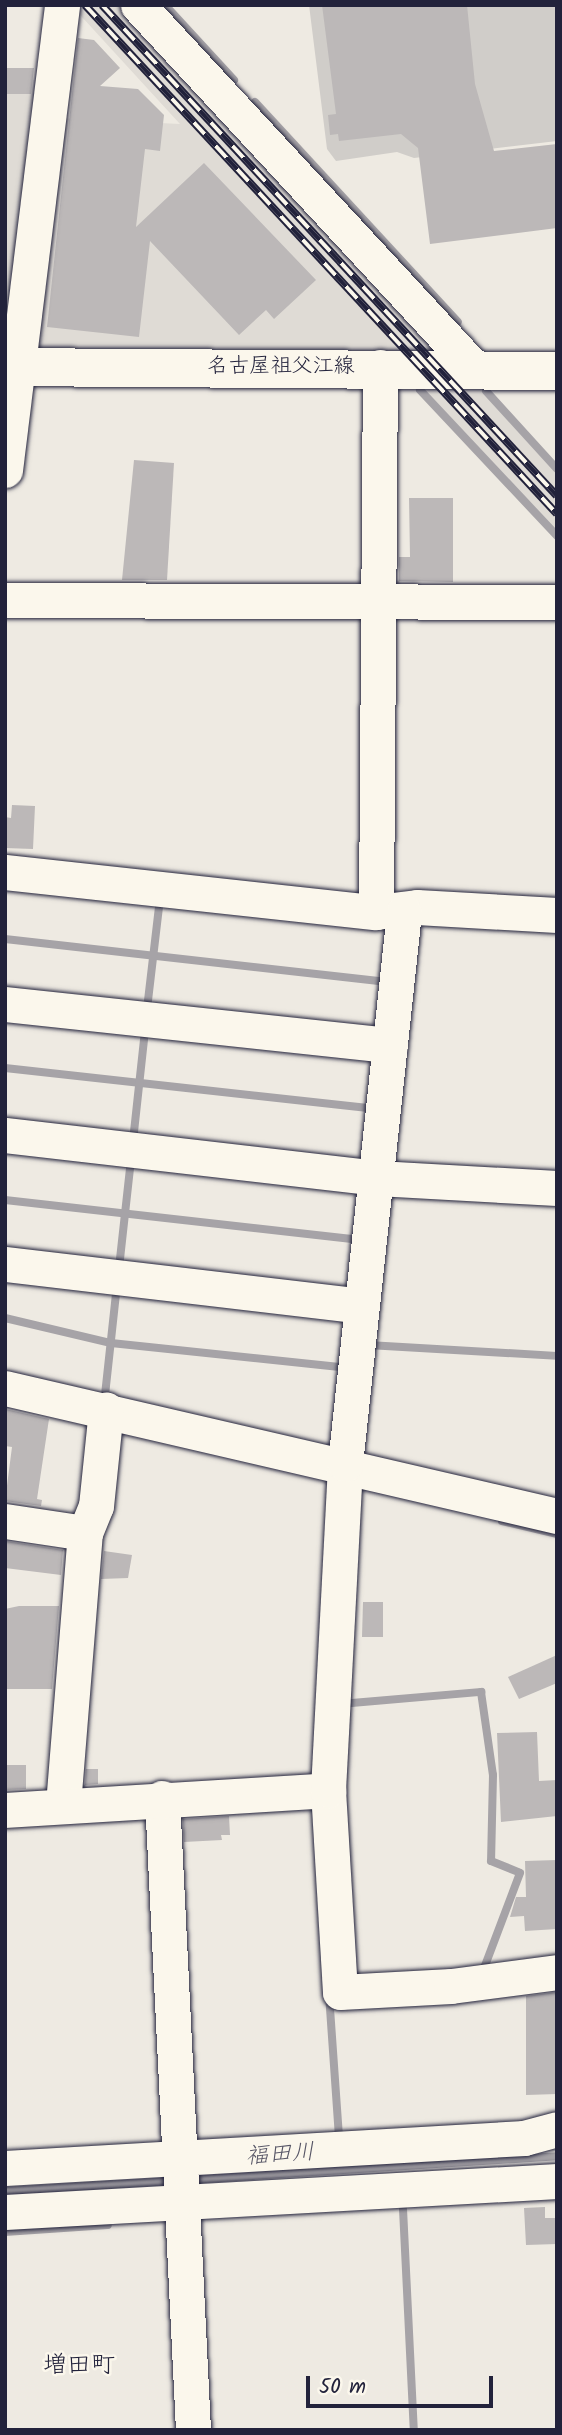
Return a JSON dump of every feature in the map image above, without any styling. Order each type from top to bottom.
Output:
[{"type":"main road","name":"名古屋祖父江線","points":[[12,367],[380,367],[557,371]]},
{"type":"street","points":[[5,470],[12,367],[62,5]]},
{"type":"street","points":[[138,5],[474,368]]},
{"type":"street","points":[[380,367],[380,600],[390,912],[390,1045],[345,1464],[328,1790],[340,1992],[450,1986],[557,1972]]},
{"type":"street","points":[[5,600],[557,602]]},
{"type":"street","points":[[5,872],[390,912],[417,907],[557,915]]},
{"type":"street","points":[[5,1004],[390,1045]]},
{"type":"street","points":[[5,1135],[377,1178],[557,1188]]},
{"type":"street","points":[[5,1264],[362,1306]]},
{"type":"street","points":[[5,1388],[345,1464],[557,1516]]},
{"type":"street","points":[[63,1805],[85,1534],[96,1506],[106,1410]]},
{"type":"street","points":[[5,1521],[85,1534]]},
{"type":"street","points":[[5,1810],[162,1798],[328,1790]]},
{"type":"street","points":[[162,1798],[193,2430]]},
{"type":"street","points":[[5,2212],[181,2179],[523,2138],[557,2129]]},
{"type":"street","points":[[5,2168],[181,2179],[557,2181]]},
{"type":"shaded area","points":[[71,5],[123,5],[442,343],[433,353],[33,349],[58,118],[180,124]]},
{"type":"shaded area","points":[[309,5],[557,5],[557,141],[414,158],[397,152],[336,161],[327,149]]},
{"type":"shaded area","points":[[5,80],[41,80],[5,346]]},
{"type":"shaded area","points":[[423,389],[480,389],[557,474],[557,531]]},
{"type":"building","points":[[322,5],[467,5],[475,84],[494,151],[557,144],[557,228],[430,244],[418,148],[401,134],[339,141],[338,134],[330,135],[328,115],[336,114]]},
{"type":"building","points":[[78,38],[94,40],[120,68],[100,86],[138,89],[164,115],[160,151],[145,149],[136,227],[204,163],[316,280],[274,319],[266,310],[239,335],[150,241],[139,337],[47,327]]},
{"type":"building","points":[[5,68],[34,68],[31,94],[5,94]]},
{"type":"building","points":[[134,460],[174,463],[167,580],[122,580]]},
{"type":"building","points":[[409,498],[453,498],[453,582],[399,581],[399,557],[410,557]]},
{"type":"building","points":[[12,805],[35,806],[33,849],[5,848],[5,817],[11,818]]},
{"type":"building","points":[[5,1409],[49,1419],[37,1499],[42,1500],[41,1506],[5,1501],[12,1447],[5,1446]]},
{"type":"building","points":[[5,1541],[63,1550],[61,1575],[5,1568]]},
{"type":"building","points":[[104,1551],[132,1555],[128,1578],[101,1579]]},
{"type":"building","points":[[363,1602],[383,1602],[383,1637],[362,1637]]},
{"type":"building","points":[[19,1606],[59,1606],[52,1689],[5,1689],[5,1609]]},
{"type":"building","points":[[557,1655],[557,1683],[519,1699],[508,1677]]},
{"type":"building","points":[[537,1732],[539,1781],[557,1780],[557,1816],[501,1822],[497,1733]]},
{"type":"building","points":[[5,1765],[26,1765],[26,1789],[5,1790]]},
{"type":"building","points":[[86,1769],[98,1769],[98,1784],[85,1785]]},
{"type":"building","points":[[229,1816],[230,1835],[221,1835],[222,1840],[184,1842],[183,1819]]},
{"type":"building","points":[[557,1860],[557,1929],[525,1931],[524,1916],[510,1917],[516,1897],[526,1897],[525,1861]]},
{"type":"building","points":[[557,1992],[557,2094],[526,2095],[526,1996]]},
{"type":"building","points":[[545,2207],[545,2218],[557,2218],[557,2244],[526,2245],[524,2208]]},
{"type":"waterway","points":[[165,5],[234,80]]},
{"type":"waterway","points":[[255,102],[458,322]]},
{"type":"waterway","points":[[420,390],[557,536]]},
{"type":"waterway","points":[[486,391],[557,469]]},
{"type":"waterway","points":[[147,1009],[160,899]]},
{"type":"waterway","points":[[5,939],[388,982]]},
{"type":"waterway","points":[[133,1141],[145,1031]]},
{"type":"waterway","points":[[5,1068],[375,1109]]},
{"type":"waterway","points":[[119,1268],[131,1160]]},
{"type":"waterway","points":[[5,1200],[361,1240]]},
{"type":"waterway","points":[[110,1397],[105,1395],[117,1285]]},
{"type":"waterway","points":[[5,1318],[111,1343],[347,1368]]},
{"type":"waterway","points":[[368,1345],[557,1356]]},
{"type":"waterway","points":[[502,1521],[557,1534]]},
{"type":"waterway","points":[[340,1704],[481,1692],[493,1775],[491,1861],[520,1873],[483,1971]]},
{"type":"waterway","points":[[329,1994],[339,2137],[334,2138]]},
{"type":"waterway","name":"福田川","points":[[190,2180],[557,2156]]},
{"type":"waterway","name":"福田川","points":[[5,2191],[173,2181]]},
{"type":"waterway","points":[[403,2209],[414,2430]]},
{"type":"waterway","points":[[5,2232],[108,2225]]},
{"type":"railway","points":[[85,5],[557,514]]},
{"type":"railway","points":[[102,5],[557,496]]},
{"type":"district","name":"増田町","points":[[79,2366]]}]
